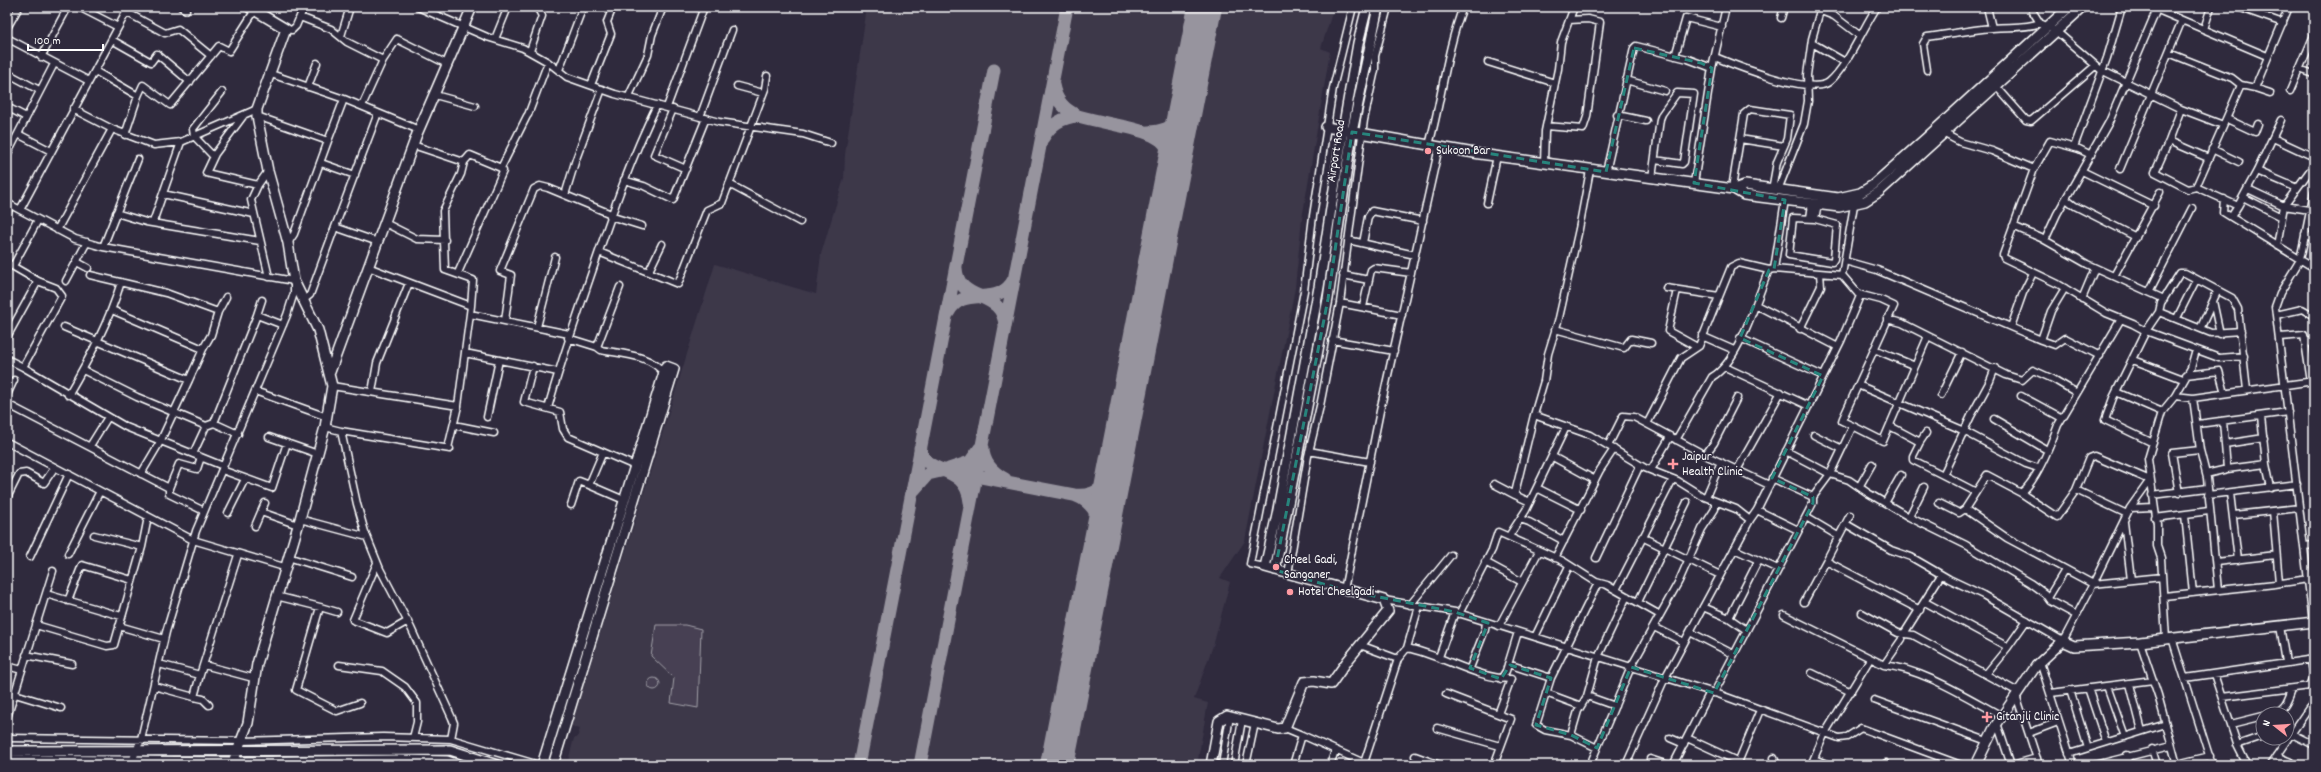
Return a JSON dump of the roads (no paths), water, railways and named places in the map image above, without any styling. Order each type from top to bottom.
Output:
[{"type":"street","points":[[7,28],[19,7]]},
{"type":"street","points":[[41,57],[68,7]]},
{"type":"street","points":[[79,7],[118,27]]},
{"type":"street","points":[[125,135],[143,85],[170,105],[219,46],[229,51],[252,9],[286,29],[292,30],[304,7]]},
{"type":"street","points":[[341,36],[350,7]]},
{"type":"street","points":[[418,7],[463,27],[530,52],[548,62],[567,77],[628,98],[700,117],[750,127],[803,134],[831,143]]},
{"type":"street","points":[[330,373],[413,145],[472,7]]},
{"type":"street","points":[[495,39],[508,7]]},
{"type":"street","points":[[530,52],[542,16],[536,7]]},
{"type":"street","points":[[559,70],[582,7]]},
{"type":"street","points":[[591,85],[611,34],[607,22],[613,7]]},
{"type":"street","points":[[628,98],[648,55],[652,35],[663,7]]},
{"type":"street","points":[[686,170],[654,155],[704,7]]},
{"type":"street","points":[[1353,7],[1340,57],[1326,127],[1304,291],[1250,564],[1384,600],[1457,613],[1712,692],[1839,738],[1847,737],[1861,728],[1961,765]]},
{"type":"street","name":"Airport Road","points":[[1275,570],[1328,299],[1358,43],[1367,7]]},
{"type":"street","name":"Airport Road","points":[[1347,131],[1378,7]]},
{"type":"street","points":[[1288,574],[1309,451],[1340,303],[1363,134],[1375,70],[1375,56],[1388,7]]},
{"type":"street","points":[[1429,145],[1444,81],[1445,66],[1463,7]]},
{"type":"street","points":[[1544,163],[1546,126],[1555,83],[1561,42],[1574,7]]},
{"type":"street","points":[[1694,183],[1712,68],[1726,7]]},
{"type":"street","points":[[1781,18],[1784,7]]},
{"type":"street","points":[[1715,57],[1775,80],[1789,83],[1822,86],[1829,82],[1845,62],[1877,7]]},
{"type":"street","points":[[1987,7],[1992,28]]},
{"type":"street","points":[[2032,7],[2033,12],[2048,27],[2101,70],[2181,109],[2223,125]]},
{"type":"street","points":[[1733,188],[1744,195],[1839,207],[1854,205],[1879,192],[2069,7]]},
{"type":"street","points":[[1326,127],[1439,147],[1590,170],[1733,188],[1744,185],[1838,198],[1860,193],[1881,178],[1996,86],[2048,27],[2083,7]]},
{"type":"street","points":[[2074,147],[2101,70],[2107,58],[2122,7]]},
{"type":"street","points":[[2204,29],[2211,7]]},
{"type":"street","points":[[2238,7],[2283,23]]},
{"type":"street","points":[[2255,88],[2267,56],[2289,7]]},
{"type":"street","points":[[2045,240],[2057,214],[2091,156],[2127,83],[2154,8],[2267,56]]},
{"type":"street","points":[[1775,190],[1804,124],[1808,101],[1807,84],[1812,43],[1821,9],[1860,34]]},
{"type":"street","points":[[20,210],[73,109],[128,10],[165,33],[178,29],[211,56]]},
{"type":"street","points":[[300,17],[331,29],[383,60]]},
{"type":"street","points":[[1674,56],[1686,18],[1722,28]]},
{"type":"street","points":[[1546,126],[1583,129],[1587,118],[1600,22],[1588,19],[1569,20]]},
{"type":"street","points":[[2120,169],[2182,20]]},
{"type":"street","points":[[1927,70],[1923,44],[1927,37],[2015,26],[2025,28],[2048,27]]},
{"type":"street","points":[[131,764],[141,739],[164,639],[204,511],[283,325],[294,293],[294,281],[288,243],[268,171],[257,112],[286,29]]},
{"type":"street","points":[[700,117],[732,30]]},
{"type":"street","points":[[2290,91],[2314,37]]},
{"type":"street","points":[[7,38],[89,81]]},
{"type":"street","points":[[362,106],[383,60],[397,39],[447,64]]},
{"type":"street","points":[[112,40],[151,62],[157,54],[190,82]]},
{"type":"street","points":[[1812,43],[1845,62]]},
{"type":"street","points":[[1606,172],[1617,115],[1635,46],[1712,68]]},
{"type":"street","points":[[2169,52],[2232,78],[2241,85],[2270,93]]},
{"type":"street","points":[[458,273],[503,171],[502,168],[527,116],[548,62]]},
{"type":"street","points":[[1488,62],[1501,68],[1555,83]]},
{"type":"street","points":[[308,87],[317,63]]},
{"type":"street","points":[[7,155],[9,147],[18,134],[39,90],[54,64]]},
{"type":"street","points":[[1996,86],[2026,120],[2031,121],[2095,66]]},
{"type":"street","points":[[2300,69],[2314,74]]},
{"type":"street","points":[[95,71],[138,96]]},
{"type":"street","points":[[7,73],[39,90]]},
{"type":"street","points":[[271,74],[344,99],[419,130]]},
{"type":"street","points":[[599,252],[678,284],[707,210],[722,203],[763,93],[767,76]]},
{"type":"street","points":[[1626,80],[1665,91]]},
{"type":"street","points":[[2196,187],[2241,85]]},
{"type":"street","points":[[737,86],[763,93]]},
{"type":"street","points":[[565,195],[576,159],[602,89]]},
{"type":"street","points":[[214,156],[194,136],[193,129],[222,92]]},
{"type":"street","points":[[1652,178],[1662,114],[1677,93],[1694,94],[1684,162],[1682,164],[1655,160]]},
{"type":"street","points":[[435,95],[475,106]]},
{"type":"street","points":[[288,243],[294,234],[344,99]]},
{"type":"street","points":[[548,408],[569,336],[611,215],[624,180],[657,105]]},
{"type":"street","points":[[7,107],[26,117]]},
{"type":"street","points":[[73,109],[125,135],[154,145],[181,142],[245,115],[257,112],[328,141]]},
{"type":"street","points":[[2181,109],[2169,141],[2154,172],[2188,190],[2196,187],[2238,206]]},
{"type":"street","points":[[1733,188],[1744,114],[1747,110],[1786,113],[1790,115],[1784,146],[1777,162],[1775,190]]},
{"type":"street","points":[[305,299],[310,295],[378,113]]},
{"type":"street","points":[[245,115],[214,156],[206,173],[258,185]]},
{"type":"street","points":[[1617,115],[1646,121]]},
{"type":"street","points":[[624,180],[673,200],[706,118]]},
{"type":"street","points":[[2227,119],[2255,132],[2258,124]]},
{"type":"street","points":[[2231,217],[2248,189],[2281,120]]},
{"type":"street","points":[[57,230],[112,129]]},
{"type":"street","points":[[1265,567],[1277,514],[1347,131]]},
{"type":"street","points":[[1941,131],[2034,169]]},
{"type":"street","points":[[18,134],[51,151]]},
{"type":"street","points":[[2273,138],[2314,157]]},
{"type":"street","points":[[1740,139],[1784,146]]},
{"type":"street","points":[[2091,156],[2074,147],[2050,140],[2034,169],[2003,255],[2004,258],[2065,288],[2099,310],[2146,332],[2224,359],[2244,356]]},
{"type":"street","points":[[2169,141],[2208,158]]},
{"type":"street","points":[[153,222],[181,142]]},
{"type":"street","points":[[413,145],[464,162]]},
{"type":"street","points":[[1344,590],[1370,462],[1439,147]]},
{"type":"street","points":[[2212,150],[2240,162]]},
{"type":"street","points":[[325,427],[341,431],[449,448],[458,406],[473,280],[458,273],[445,270],[445,240],[442,222],[443,211],[464,162],[470,156],[502,168]]},
{"type":"street","points":[[1487,203],[1497,156]]},
{"type":"street","points":[[103,247],[138,159]]},
{"type":"street","points":[[321,163],[355,175]]},
{"type":"street","points":[[2277,246],[2284,206],[2314,164]]},
{"type":"street","points":[[1515,495],[1579,229],[1590,170]]},
{"type":"street","points":[[268,171],[258,185],[251,200],[269,277]]},
{"type":"street","points":[[2082,171],[2154,206]]},
{"type":"street","points":[[2257,171],[2297,188]]},
{"type":"street","points":[[729,184],[800,222]]},
{"type":"street","points":[[505,321],[511,275],[500,271],[530,193],[534,189],[540,186],[642,226]]},
{"type":"street","points":[[2248,189],[2284,206],[2310,210]]},
{"type":"street","points":[[2114,276],[2154,206],[2160,192]]},
{"type":"street","points":[[1846,524],[1891,550],[1911,557],[1941,575],[1983,595],[2074,646],[2140,642],[2314,622],[2299,508],[2280,337],[2275,307],[2280,294],[2300,260],[2314,192]]},
{"type":"street","points":[[163,194],[254,214]]},
{"type":"street","points":[[2243,197],[2282,217]]},
{"type":"street","points":[[2066,199],[2076,206],[2136,237]]},
{"type":"street","points":[[2224,199],[2223,212],[2314,268]]},
{"type":"street","points":[[1651,470],[1712,377],[1725,367],[1740,338],[1772,270],[1785,200]]},
{"type":"street","points":[[7,213],[9,204],[57,230],[103,247],[294,281],[305,299],[318,330],[330,373],[332,386],[327,417],[299,522],[284,567],[253,678],[251,706],[241,741],[232,764]]},
{"type":"street","points":[[1812,218],[1815,204]]},
{"type":"street","points":[[1842,275],[1854,205]]},
{"type":"street","points":[[2149,292],[2192,208]]},
{"type":"street","points":[[1363,243],[1368,217],[1372,211],[1423,221]]},
{"type":"street","points":[[116,213],[146,222],[260,241]]},
{"type":"street","points":[[1797,218],[1812,218],[1837,225],[1834,259],[1829,262],[1807,259],[1788,254],[1791,222],[1797,218]]},
{"type":"street","points":[[23,367],[62,296],[56,288],[38,281],[10,265],[38,220]]},
{"type":"street","points":[[385,224],[417,239],[445,240]]},
{"type":"street","points":[[2013,226],[2045,240],[2095,268],[2164,299]]},
{"type":"street","points":[[335,227],[378,242]]},
{"type":"street","points":[[2305,234],[2314,239]]},
{"type":"street","points":[[1348,240],[1416,255]]},
{"type":"street","points":[[66,281],[87,242]]},
{"type":"street","points":[[649,271],[662,244]]},
{"type":"street","points":[[537,327],[555,257]]},
{"type":"street","points":[[1806,272],[1807,259]]},
{"type":"street","points":[[1845,260],[1876,270],[2041,340],[2055,345],[2065,338],[2100,356]]},
{"type":"street","points":[[77,262],[88,268]]},
{"type":"street","points":[[1626,765],[1665,678],[1734,549],[1757,510],[1838,347],[1860,296],[1842,275],[1772,270],[1740,263],[1731,267],[1696,348],[1681,358],[1647,424]]},
{"type":"street","points":[[368,267],[471,306]]},
{"type":"street","points":[[1363,307],[1369,280],[1374,268],[1411,273]]},
{"type":"street","points":[[2082,299],[2095,268]]},
{"type":"street","points":[[2010,327],[2023,293],[2033,273]]},
{"type":"street","points":[[2153,442],[2105,420],[2116,392],[2146,332],[2159,312],[2164,299],[2180,273],[2185,273],[2232,298],[2238,309],[2247,390]]},
{"type":"street","points":[[1800,329],[1820,286],[1820,274]]},
{"type":"street","points":[[90,275],[166,293],[218,312]]},
{"type":"street","points":[[1343,275],[1369,280]]},
{"type":"street","points":[[2177,318],[2196,280]]},
{"type":"street","points":[[7,337],[38,281]]},
{"type":"street","points":[[68,395],[98,341],[112,310],[121,282]]},
{"type":"street","points":[[372,392],[377,363],[409,283]]},
{"type":"street","points":[[597,347],[620,287]]},
{"type":"street","points":[[1666,288],[1719,296]]},
{"type":"street","points":[[2041,340],[2052,311],[2065,288]]},
{"type":"street","points":[[1677,290],[1668,330],[1696,348]]},
{"type":"street","points":[[2201,328],[2218,290]]},
{"type":"street","points":[[1858,294],[1881,300],[1894,306],[1842,420],[1883,441],[1928,336]]},
{"type":"street","points":[[141,474],[160,442],[190,380],[203,349],[211,335],[218,312],[226,297]]},
{"type":"street","points":[[214,423],[262,300]]},
{"type":"street","points":[[2213,300],[2220,334]]},
{"type":"street","points":[[1340,303],[1402,315]]},
{"type":"street","points":[[1756,305],[1800,329],[1838,347]]},
{"type":"street","points":[[2276,316],[2302,309],[2314,316]]},
{"type":"street","points":[[112,310],[203,349]]},
{"type":"street","points":[[2159,312],[2211,333],[2220,334],[2241,332]]},
{"type":"street","points":[[470,314],[537,327],[569,336],[601,350],[637,357],[656,364],[664,374]]},
{"type":"street","points":[[257,315],[283,325]]},
{"type":"street","points":[[1888,319],[1902,323],[1995,368],[2006,375],[2022,380],[2033,370],[2053,379],[2077,393]]},
{"type":"street","points":[[2021,493],[2028,488],[2062,418],[2121,319]]},
{"type":"street","points":[[64,327],[190,380]]},
{"type":"street","points":[[1555,329],[1624,348],[1631,339],[1651,343]]},
{"type":"street","points":[[2175,396],[2193,398],[2312,382],[2311,356],[2306,340],[2302,334],[2280,337]]},
{"type":"street","points":[[1702,336],[1734,350]]},
{"type":"street","points":[[1740,338],[1824,376]]},
{"type":"street","points":[[1332,340],[1394,351]]},
{"type":"street","points":[[2306,340],[2314,345]]},
{"type":"street","points":[[1874,349],[1915,366]]},
{"type":"street","points":[[2196,350],[2191,368],[2184,377],[2175,396],[2162,412],[2148,459],[2169,639],[2185,678],[2212,765]]},
{"type":"street","points":[[1941,395],[1962,352]]},
{"type":"street","points":[[465,353],[558,372]]},
{"type":"street","points":[[7,359],[108,417],[160,442],[201,457],[245,479],[272,488],[288,443]]},
{"type":"street","points":[[487,417],[499,360]]},
{"type":"street","points":[[2133,360],[2184,377],[2219,371],[2225,393]]},
{"type":"street","points":[[533,366],[524,402],[560,412],[563,429],[568,437],[635,466]]},
{"type":"street","points":[[542,765],[666,366],[674,368],[553,765]]},
{"type":"street","points":[[1725,367],[1808,406]]},
{"type":"street","points":[[1943,475],[1995,368]]},
{"type":"street","points":[[83,370],[138,397],[175,411],[206,426]]},
{"type":"street","points":[[7,395],[14,380]]},
{"type":"street","points":[[1858,385],[1965,432],[2026,464],[2038,468]]},
{"type":"street","points":[[332,386],[458,406]]},
{"type":"street","points":[[255,391],[327,417]]},
{"type":"street","points":[[1737,470],[1781,392]]},
{"type":"street","points":[[2116,392],[2162,412]]},
{"type":"street","points":[[2021,396],[2062,418]]},
{"type":"street","points":[[1705,455],[1714,443],[1737,398]]},
{"type":"street","points":[[2193,398],[2198,424],[2200,450],[2206,474],[2218,590]]},
{"type":"street","points":[[7,404],[169,488]]},
{"type":"street","points":[[2198,424],[2261,417],[2288,412]]},
{"type":"street","points":[[1534,414],[1590,435],[1640,465],[1673,479],[1706,497],[1736,509],[1750,520]]},
{"type":"street","points":[[1608,446],[1623,416],[1634,417],[1705,455],[1769,484]]},
{"type":"street","points":[[90,446],[108,417]]},
{"type":"street","points":[[2261,417],[2266,464],[2271,488]]},
{"type":"street","points":[[1994,419],[2047,450]]},
{"type":"street","points":[[2223,421],[2227,469]]},
{"type":"street","points":[[193,454],[206,426],[214,423],[238,434]]},
{"type":"street","points":[[454,424],[494,433]]},
{"type":"street","points":[[1673,765],[1778,569],[1792,546],[1798,530],[1813,503],[1813,497],[1830,474],[1853,426]]},
{"type":"street","points":[[1890,426],[1920,442]]},
{"type":"street","points":[[1509,536],[1530,502],[1553,457],[1566,427]]},
{"type":"street","points":[[341,431],[357,504],[367,537],[377,563],[408,621],[454,723],[451,739]]},
{"type":"street","points":[[1926,433],[1912,458],[1976,492]]},
{"type":"street","points":[[1814,436],[1842,449]]},
{"type":"street","points":[[269,437],[318,454]]},
{"type":"street","points":[[2225,444],[2264,438]]},
{"type":"street","points":[[7,442],[194,540],[238,555],[284,567]]},
{"type":"street","points":[[1555,558],[1581,510],[1595,480],[1614,449]]},
{"type":"street","points":[[2179,493],[2172,453],[2200,450]]},
{"type":"street","points":[[1309,451],[1370,462]]},
{"type":"street","points":[[1786,451],[1830,474],[1849,480],[1909,517],[1966,546],[2030,583],[2048,598],[2076,615]]},
{"type":"street","points":[[589,485],[602,452]]},
{"type":"street","points":[[1939,503],[1959,513],[1965,509],[1987,475],[2021,493],[2057,517],[2076,490],[2089,458],[2094,456],[2150,480]]},
{"type":"street","points":[[201,457],[197,468],[179,464],[169,488],[169,494],[204,511]]},
{"type":"street","points":[[1553,457],[1595,480]]},
{"type":"street","points":[[1706,497],[1721,462]]},
{"type":"street","points":[[1859,487],[1872,464]]},
{"type":"street","points":[[2206,474],[2227,469],[2266,464]]},
{"type":"street","points":[[1596,558],[1640,465]]},
{"type":"street","points":[[7,498],[19,474],[26,473],[44,483],[55,467]]},
{"type":"street","points":[[30,556],[69,474]]},
{"type":"street","points":[[1885,503],[1900,475]]},
{"type":"street","points":[[1772,478],[1813,497]]},
{"type":"street","points":[[228,513],[245,479]]},
{"type":"street","points":[[1616,590],[1622,582],[1642,537],[1673,479]]},
{"type":"street","points":[[1976,765],[1987,741],[2017,694],[2040,662],[2063,641],[2093,584],[2125,517],[2150,480]]},
{"type":"street","points":[[571,505],[580,481],[624,500]]},
{"type":"street","points":[[1494,484],[1530,502]]},
{"type":"street","points":[[2208,495],[2230,494],[2297,484]]},
{"type":"street","points":[[1909,517],[1924,487]]},
{"type":"street","points":[[1537,488],[1581,510]]},
{"type":"street","points":[[2152,495],[2179,493],[2207,488]]},
{"type":"street","points":[[2076,490],[2125,517]]},
{"type":"street","points":[[68,554],[100,491]]},
{"type":"street","points":[[2230,494],[2234,515],[2238,560]]},
{"type":"street","points":[[1590,765],[1631,667],[1654,627],[1702,530],[1715,509],[1715,501]]},
{"type":"street","points":[[1638,602],[1687,502]]},
{"type":"street","points":[[256,526],[265,503]]},
{"type":"street","points":[[2130,508],[2153,507]]},
{"type":"street","points":[[2234,515],[2299,508]]},
{"type":"street","points":[[1965,509],[2007,538],[2093,584],[2162,577]]},
{"type":"street","points":[[1757,510],[1798,530]]},
{"type":"street","points":[[2156,518],[2209,511]]},
{"type":"street","points":[[2273,511],[2279,584]]},
{"type":"street","points":[[261,512],[367,537]]},
{"type":"street","points":[[1804,602],[1850,515]]},
{"type":"street","points":[[2185,515],[2193,593]]},
{"type":"street","points":[[36,625],[107,646],[114,645],[118,626],[142,547],[148,517]]},
{"type":"street","points":[[1806,517],[1838,536]]},
{"type":"street","points":[[2125,517],[2131,580]]},
{"type":"street","points":[[1520,520],[1529,522],[1564,541]]},
{"type":"street","points":[[1439,657],[1457,613],[1485,562],[1498,532],[1555,558],[1660,615]]},
{"type":"street","points":[[94,535],[142,547]]},
{"type":"street","points":[[1642,537],[1720,575]]},
{"type":"street","points":[[2304,546],[2314,545]]},
{"type":"street","points":[[1734,549],[1778,569]]},
{"type":"street","points":[[1498,626],[1539,551]]},
{"type":"street","points":[[1410,605],[1451,554]]},
{"type":"street","points":[[194,697],[238,555]]},
{"type":"street","points":[[2216,562],[2276,555]]},
{"type":"street","points":[[288,557],[352,576]]},
{"type":"street","points":[[1729,618],[1758,561]]},
{"type":"street","points":[[1826,561],[1920,610]]},
{"type":"street","points":[[1485,562],[1522,582]]},
{"type":"street","points":[[377,563],[353,620],[387,633],[408,621]]},
{"type":"street","points":[[68,600],[82,565],[132,580]]},
{"type":"street","points":[[1535,637],[1569,566]]},
{"type":"street","points":[[2048,598],[2065,570]]},
{"type":"street","points":[[7,718],[53,571]]},
{"type":"street","points":[[1905,632],[1941,575]]},
{"type":"street","points":[[2164,596],[2279,584],[2308,578]]},
{"type":"street","points":[[1597,748],[1571,735],[1545,730],[1536,725],[1551,678],[1598,582]]},
{"type":"street","points":[[46,594],[121,616]]},
{"type":"street","points":[[276,596],[337,612]]},
{"type":"street","points":[[1571,735],[1581,706],[1587,696],[1598,657],[1627,596]]},
{"type":"street","points":[[1285,728],[1304,682],[1314,681],[1331,684],[1388,611],[1384,600]]},
{"type":"street","points":[[1924,602],[2008,647]]},
{"type":"street","points":[[1211,765],[1219,721],[1227,716],[1278,729],[1285,728],[1302,734],[1335,751],[1364,763],[1398,659],[1407,648],[1419,606]]},
{"type":"street","points":[[320,607],[296,690],[337,711],[360,703]]},
{"type":"street","points":[[1703,607],[1729,618],[1745,630]]},
{"type":"street","points":[[1862,613],[1898,633],[1905,632],[1986,674],[2017,694],[2039,765]]},
{"type":"street","points":[[1784,615],[1870,659],[1884,665],[1896,666],[1926,678],[2000,719],[2012,765],[2037,758]]},
{"type":"street","points":[[1986,674],[2027,620]]},
{"type":"street","points":[[1470,668],[1485,630],[1486,622]]},
{"type":"street","points":[[118,626],[164,639]]},
{"type":"street","points":[[2280,626],[2286,662]]},
{"type":"street","points":[[1654,627],[1684,642]]},
{"type":"street","points":[[1501,679],[1508,664],[1518,632]]},
{"type":"street","points":[[1690,632],[1733,654]]},
{"type":"street","points":[[1884,665],[1902,639]]},
{"type":"street","points":[[2140,642],[2153,680],[2177,765],[2210,756]]},
{"type":"street","points":[[1360,645],[1398,659]]},
{"type":"street","points":[[1407,648],[1439,657],[1501,679],[1511,679],[1498,714]]},
{"type":"street","points":[[26,655],[72,664]]},
{"type":"street","points":[[1829,765],[1812,762],[1825,733],[1870,659]]},
{"type":"street","points":[[2185,678],[2312,659],[2313,679],[2310,686],[2222,697]]},
{"type":"street","points":[[2040,662],[2068,754],[2073,765]]},
{"type":"street","points":[[159,664],[200,675]]},
{"type":"street","points":[[204,664],[253,678]]},
{"type":"street","points":[[1508,664],[1551,678]]},
{"type":"street","points":[[339,665],[382,671],[405,687],[417,703],[417,722],[413,738]]},
{"type":"street","points":[[7,666],[22,670]]},
{"type":"street","points":[[1812,673],[1850,692]]},
{"type":"street","points":[[2214,674],[2237,745],[2247,765]]},
{"type":"street","points":[[2050,693],[2153,680]]},
{"type":"street","points":[[2130,684],[2142,731]]},
{"type":"street","points":[[154,686],[203,699],[209,705]]},
{"type":"street","points":[[2107,686],[2125,737]]},
{"type":"street","points":[[2088,688],[2106,742]]},
{"type":"street","points":[[2286,706],[2292,688]]},
{"type":"street","points":[[2070,690],[2088,748]]},
{"type":"street","points":[[1546,693],[1581,706]]},
{"type":"street","points":[[15,694],[61,708]]},
{"type":"street","points":[[1446,694],[1512,719],[1500,746],[1494,765]]},
{"type":"street","points":[[1587,696],[1615,706]]},
{"type":"street","points":[[1874,700],[1987,741]]},
{"type":"street","points":[[2295,729],[2308,708],[2314,711]]},
{"type":"street","points":[[1687,738],[1738,763],[1760,710]]},
{"type":"street","points":[[1222,765],[1230,716]]},
{"type":"street","points":[[2231,724],[2255,718]]},
{"type":"street","points":[[1234,765],[1242,720]]},
{"type":"street","points":[[2028,733],[2058,722]]},
{"type":"street","points":[[1246,765],[1255,723]]},
{"type":"street","points":[[2068,754],[2166,724]]},
{"type":"street","points":[[1438,728],[1500,746]]},
{"type":"street","points":[[1293,765],[1302,734]]},
{"type":"street","points":[[2295,736],[2314,745]]},
{"type":"street","points":[[7,738],[241,741],[413,738],[451,739],[538,765]]},
{"type":"street","points":[[1670,738],[1684,744]]},
{"type":"street","points":[[2237,745],[2255,739]]},
{"type":"street","points":[[2095,765],[2112,763],[2127,755],[2171,746]]},
{"type":"street","points":[[2270,765],[2283,746]]},
{"type":"street","points":[[2152,749],[2157,765]]},
{"type":"street","points":[[7,751],[137,750],[237,752],[450,750],[497,765]]},
{"type":"street","points":[[1330,765],[1335,751]]},
{"type":"street","points":[[2127,755],[2130,765]]},
{"type":"street","points":[[1415,756],[1440,765]]},
{"type":"street","points":[[2276,756],[2298,765]]},
{"type":"street","points":[[1774,758],[1777,765]]},
{"type":"street","points":[[1650,759],[1668,765]]},
{"type":"street","points":[[7,760],[131,764],[232,764],[399,760],[447,761],[459,765]]},
{"type":"place","name":"Sukoon Bar","points":[[1428,151]]},
{"type":"place","name":"Jaipur Health Clinic","points":[[1673,464]]},
{"type":"place","name":"Cheel Gadi, Sanganer","points":[[1276,567]]},
{"type":"place","name":"Hotel Cheelgadi","points":[[1290,592]]},
{"type":"place","name":"Gitanjli Clinic","points":[[1987,717]]}]
